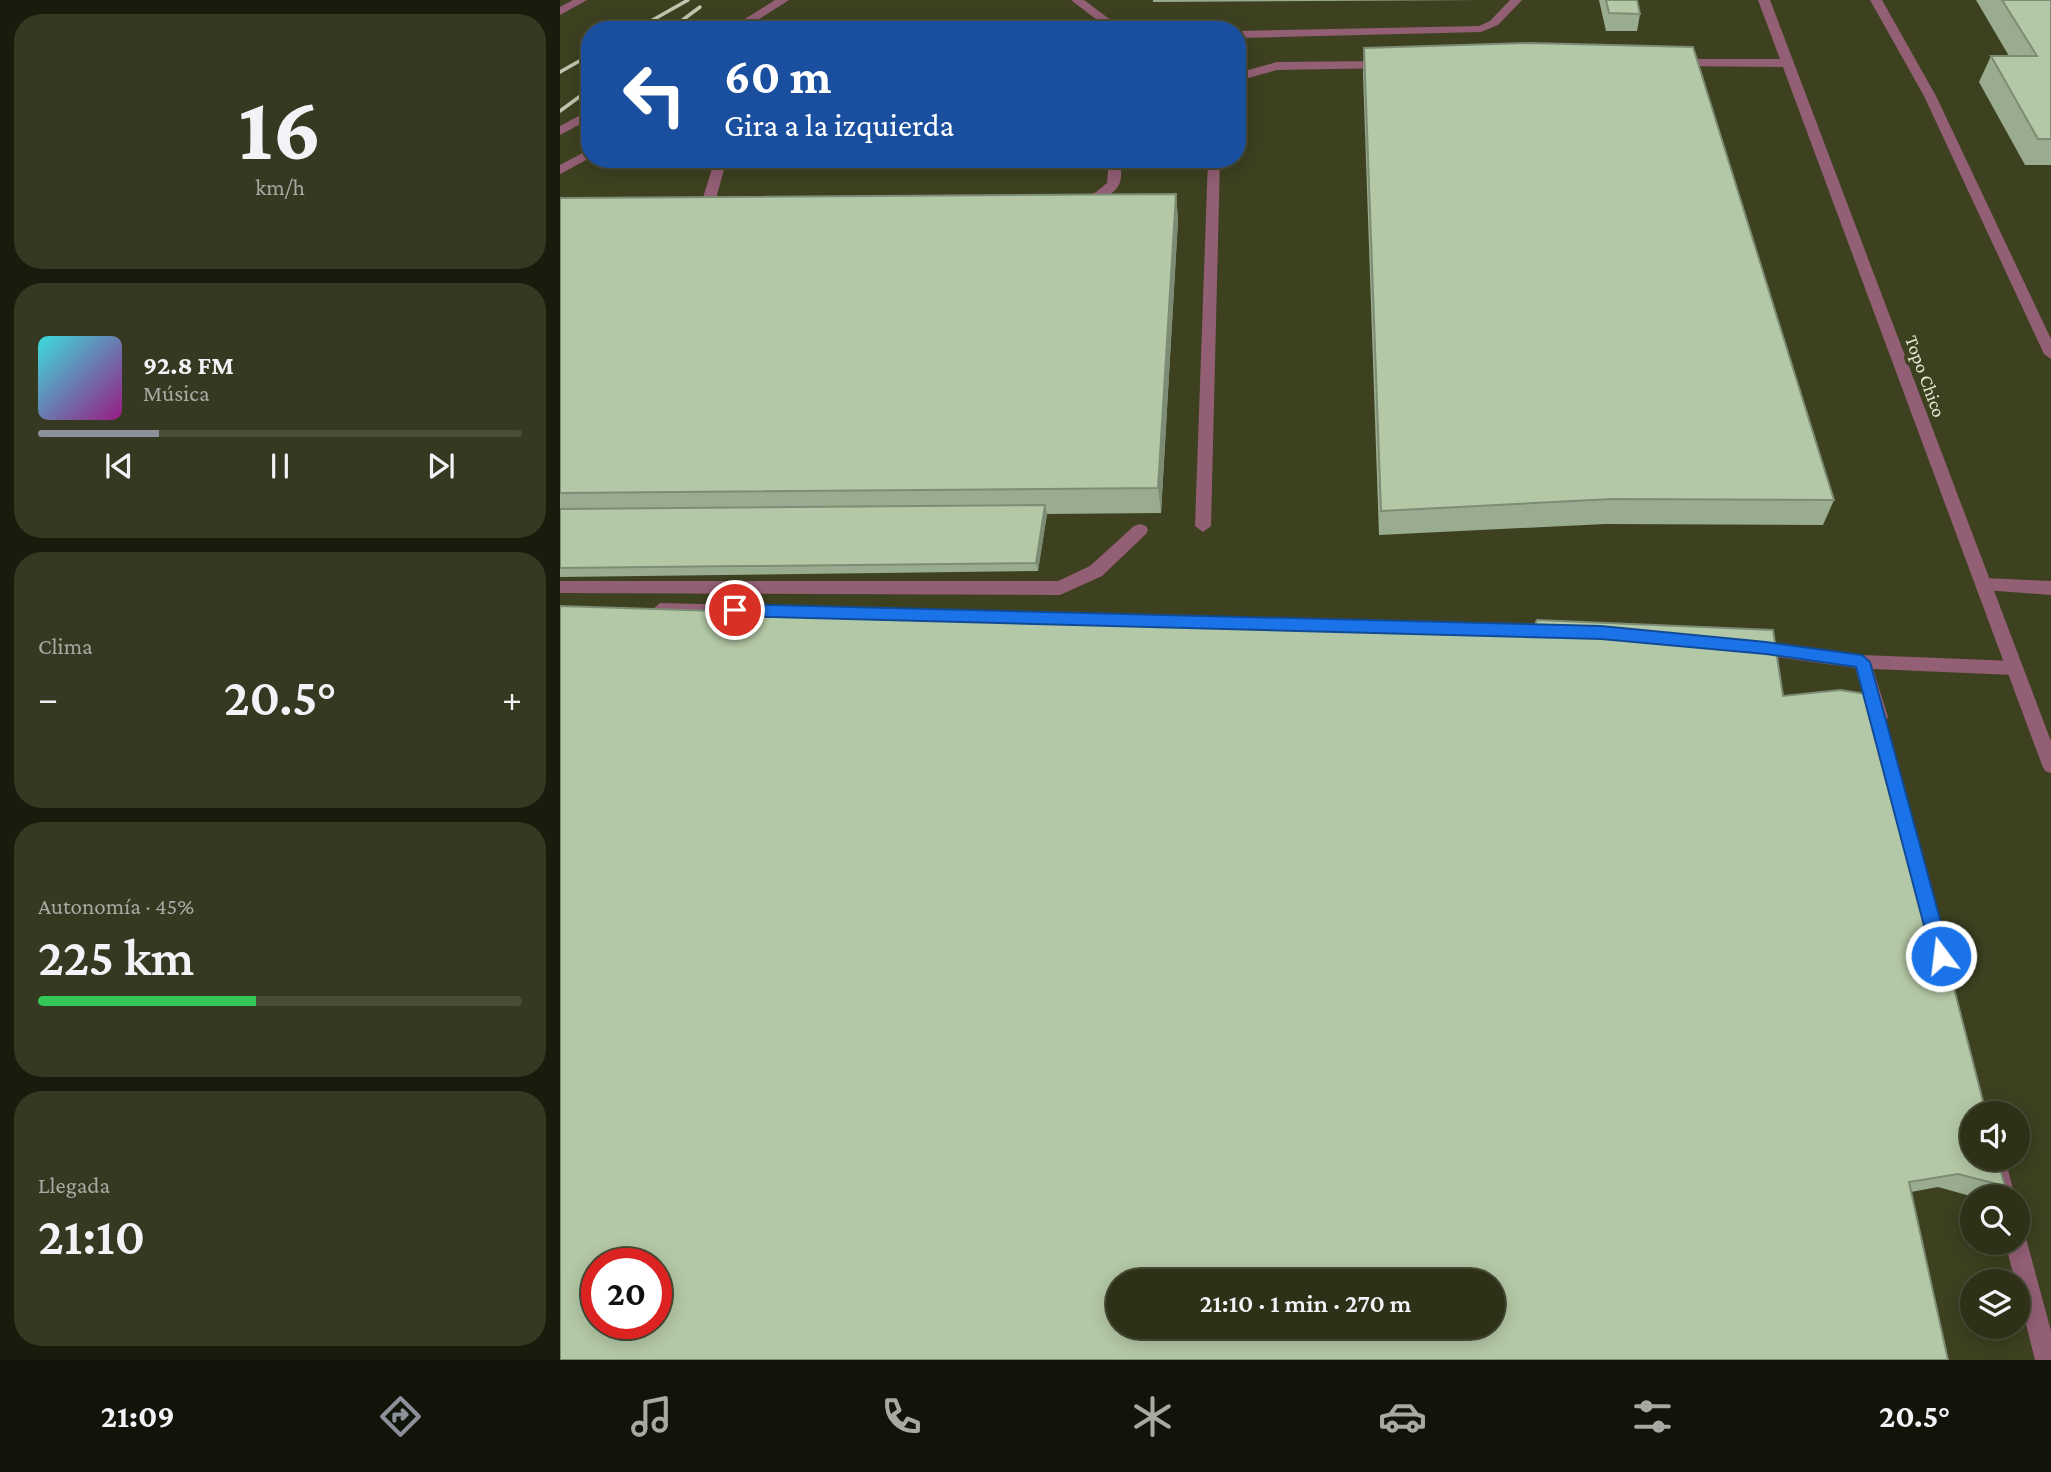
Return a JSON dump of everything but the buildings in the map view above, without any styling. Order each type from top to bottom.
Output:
[{"type":"street","points":[[560,12],[581,0]]},
{"type":"street","points":[[748,21],[783,0]]},
{"type":"street","points":[[1077,0],[1106,21]]},
{"type":"street","points":[[1246,35],[1481,29],[1494,23],[1516,0]]},
{"type":"street","name":"Topo Chico","points":[[1764,0],[2051,765]]},
{"type":"street","points":[[1875,0],[1930,96],[2051,354]]},
{"type":"street","points":[[1656,63],[1788,63]]},
{"type":"street","points":[[1246,74],[1277,66],[1405,65]]},
{"type":"street","points":[[560,131],[581,119]]},
{"type":"street","points":[[560,170],[581,158]]},
{"type":"street","points":[[679,208],[712,209],[719,168]]},
{"type":"street","points":[[1061,207],[1087,202],[1101,195],[1113,184],[1114,168]]},
{"type":"street","points":[[1203,526],[1214,168]]},
{"type":"street","points":[[560,586],[1060,588],[1097,571],[1140,530]]},
{"type":"street","points":[[1983,584],[2051,588]]},
{"type":"street","points":[[641,610],[1489,629]]},
{"type":"street","points":[[1739,645],[1862,662],[2014,668]]},
{"type":"street","points":[[1862,662],[1883,733]]},
{"type":"street","points":[[2019,1255],[2047,1360]]},
{"type":"railway","points":[[651,21],[688,0]]},
{"type":"railway","points":[[681,21],[700,7]]},
{"type":"railway","points":[[560,72],[581,60]]},
{"type":"railway","points":[[560,111],[581,96]]},
{"type":"route","points":[[735,610],[1601,632],[1766,648],[1862,662],[1880,720],[1941,956]]}]
